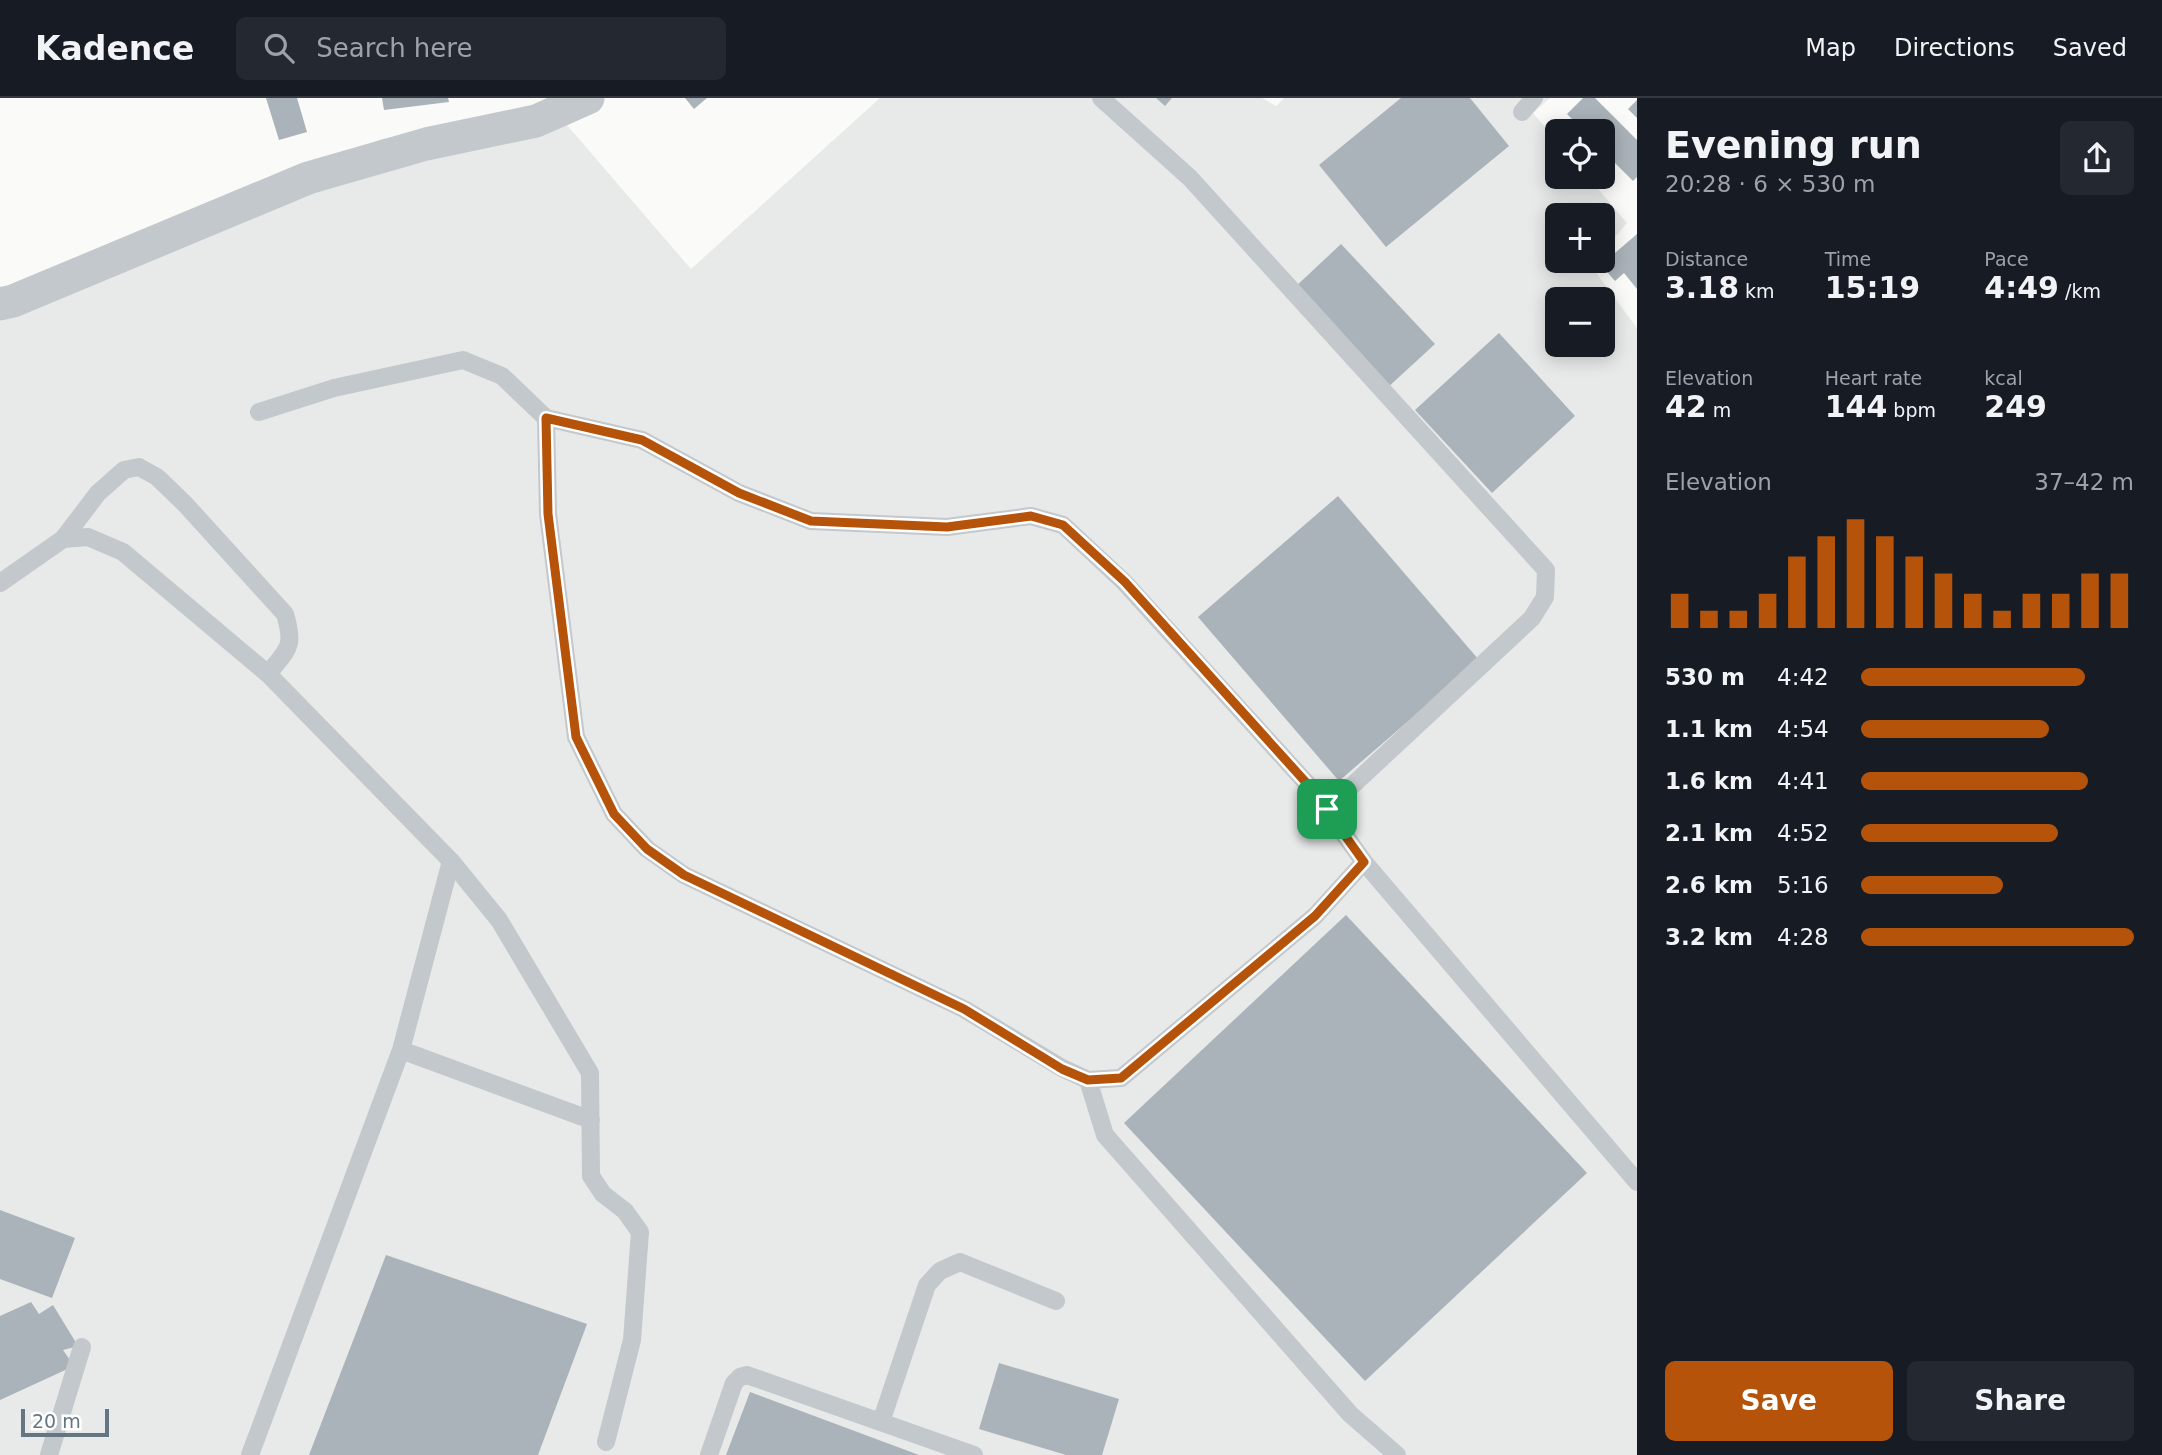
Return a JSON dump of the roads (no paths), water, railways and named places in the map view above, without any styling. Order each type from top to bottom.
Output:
[{"type":"street","points":[[0,304],[113,260],[308,177],[426,144],[536,121],[588,98]]},
{"type":"lane","points":[[1101,98],[1190,178],[1546,570],[1545,597],[1532,618],[1327,809]]},
{"type":"lane","points":[[1522,112],[1534,98]]},
{"type":"lane","points":[[259,412],[334,388],[463,360],[502,376],[546,418],[642,440],[739,493],[811,521],[947,527],[1031,516],[1063,525],[1125,582],[1311,788],[1364,862],[1637,1182]]},
{"type":"lane","points":[[546,418],[548,514],[576,737],[614,814],[647,849],[684,875],[964,1009],[1062,1069],[1088,1080],[1121,1078],[1315,916],[1364,862]]},
{"type":"lane","points":[[0,583],[63,540],[98,493],[124,470],[139,467],[157,477],[185,504],[285,614],[291,633],[289,647],[268,674]]},
{"type":"lane","points":[[63,540],[88,537],[123,552],[268,674],[451,861],[499,920],[590,1073],[591,1176],[603,1194],[625,1211],[640,1232],[632,1340],[606,1442]]},
{"type":"lane","points":[[250,1455],[268,1413],[401,1050],[451,861]]},
{"type":"lane","points":[[401,1050],[591,1119]]},
{"type":"lane","points":[[1088,1080],[1105,1135],[1350,1413],[1397,1455]]},
{"type":"lane","points":[[881,1422],[927,1285],[940,1271],[960,1262],[1056,1301]]},
{"type":"lane","points":[[49,1455],[82,1347]]},
{"type":"lane","points":[[709,1455],[734,1383],[747,1375],[974,1455]]}]
